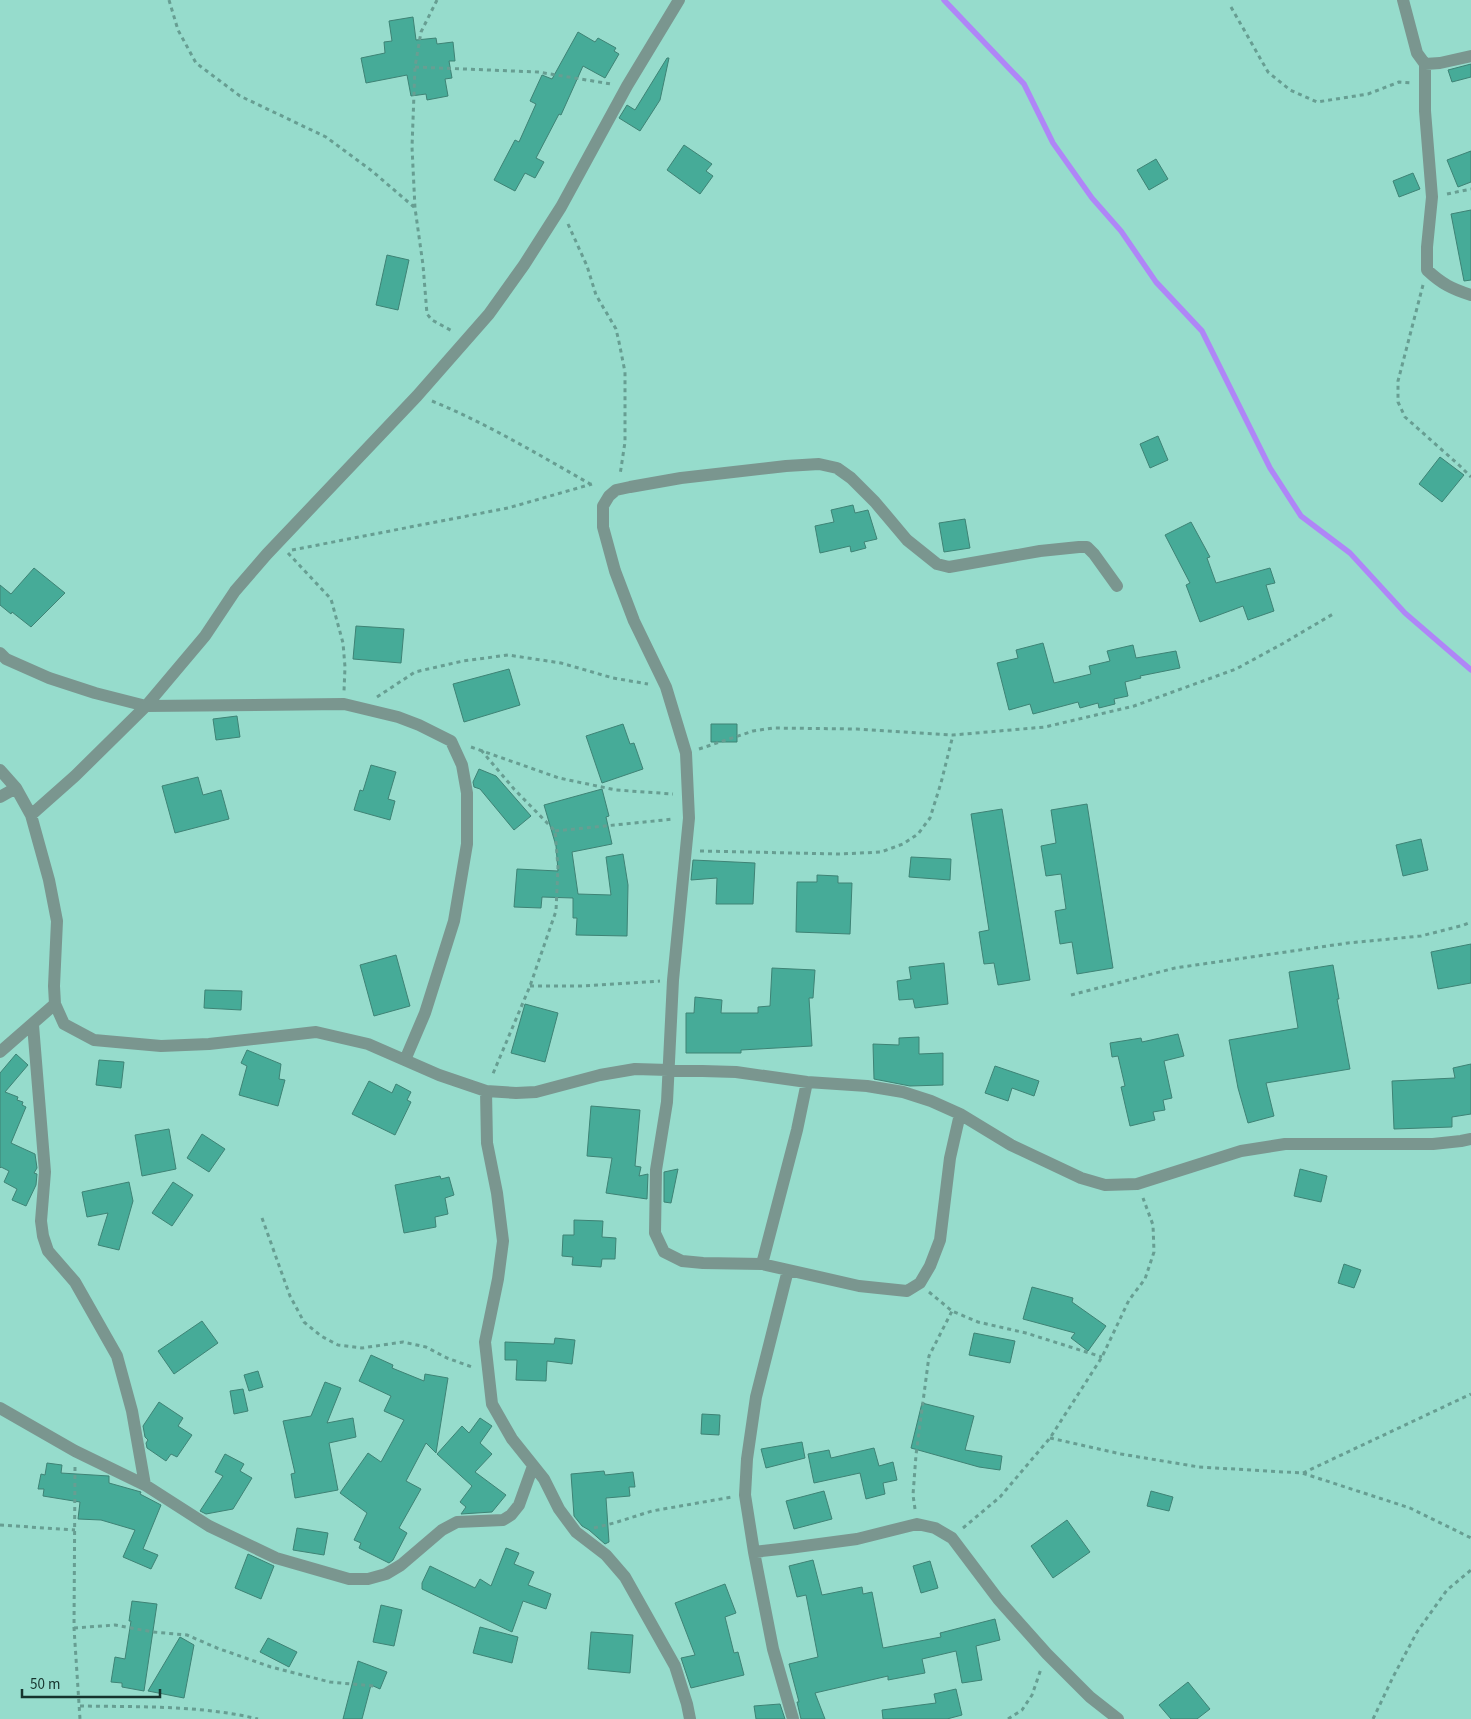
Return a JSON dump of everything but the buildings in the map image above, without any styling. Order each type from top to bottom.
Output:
[{"type":"street","points":[[31,815],[75,776],[146,706],[205,636],[235,591],[248,576],[417,396],[489,314],[561,207],[627,86],[679,0]]},
{"type":"street","points":[[1403,0],[1417,53],[1425,64],[1432,197],[1427,247],[1427,270],[1440,283],[1455,290],[1471,294]]},
{"type":"street","points":[[1425,64],[1440,63],[1471,56]]},
{"type":"street","points":[[960,1114],[950,1158],[940,1240],[930,1266],[920,1283],[907,1291],[859,1286],[762,1264],[682,1261],[664,1252],[655,1233],[656,1170],[667,1102],[673,980],[689,818],[686,753],[666,687],[634,621],[609,550],[603,527],[603,506],[612,493],[680,478],[819,464],[837,468],[851,478],[875,502],[907,540],[938,564],[949,567],[1079,546],[1087,547],[1094,554],[1117,586]]},
{"type":"street","points":[[0,653],[6,659],[48,678],[95,693],[146,706],[344,704],[412,723],[451,742],[462,765],[467,793],[467,844],[454,921],[425,1013],[405,1060]]},
{"type":"street","points":[[0,770],[16,788],[31,815],[49,880],[57,920],[55,1004],[64,1024],[94,1040],[162,1046],[209,1044],[316,1032],[368,1044],[486,1091],[516,1093],[536,1092],[600,1075],[634,1069],[736,1072],[807,1082],[867,1086],[903,1092],[932,1101],[960,1114],[1011,1145],[1081,1178],[1105,1185],[1137,1184],[1242,1151],[1285,1144],[1433,1144],[1461,1142],[1471,1139]]},
{"type":"street","points":[[0,797],[16,788]]},
{"type":"street","points":[[0,1052],[55,1004]]},
{"type":"street","points":[[33,1024],[46,1172],[41,1221],[44,1236],[48,1251],[75,1282],[118,1356],[132,1411],[145,1485]]},
{"type":"street","points":[[762,1264],[797,1130],[807,1082]]},
{"type":"street","points":[[486,1091],[487,1143],[497,1193],[503,1242],[498,1279],[485,1342],[492,1404],[512,1439],[544,1479],[559,1509],[576,1532],[606,1555],[625,1577],[675,1666],[688,1704],[690,1719]]},
{"type":"street","points":[[788,1270],[756,1398],[747,1459],[745,1495],[773,1649],[793,1719]]},
{"type":"street","points":[[0,1408],[75,1451],[145,1485],[209,1526],[276,1558],[349,1579],[368,1579],[386,1574],[401,1566],[449,1525],[457,1522],[503,1520],[511,1515],[519,1505],[533,1466]]},
{"type":"street","points":[[754,1552],[849,1540],[917,1524],[935,1528],[952,1538],[998,1600],[1047,1654],[1090,1697],[1118,1719]]},
{"type":"path","points":[[169,0],[178,30],[196,63],[240,96],[326,137],[372,171],[415,208]]},
{"type":"path","points":[[437,0],[421,32],[415,67],[412,148],[415,208],[423,265],[427,314],[432,320],[468,340]]},
{"type":"path","points":[[1231,6],[1268,72],[1290,90],[1317,102],[1368,94],[1399,82],[1425,85]]},
{"type":"path","points":[[415,67],[538,72],[627,86]]},
{"type":"path","points":[[1432,197],[1471,189]]},
{"type":"path","points":[[417,396],[460,412],[507,436],[559,467],[612,493],[622,466],[625,442],[625,372],[616,329],[596,295],[587,266],[561,207]]},
{"type":"path","points":[[1427,270],[1398,380],[1398,402],[1405,417],[1471,477]]},
{"type":"path","points":[[344,704],[345,667],[343,643],[331,600],[286,551],[508,508],[592,484]]},
{"type":"path","points":[[686,753],[753,731],[773,728],[857,729],[953,735],[1045,727],[1134,706],[1236,669],[1333,614]]},
{"type":"path","points":[[362,708],[415,672],[464,660],[508,655],[561,663],[613,678],[666,687]]},
{"type":"path","points":[[686,851],[840,854],[881,852],[903,844],[918,834],[930,818],[942,784],[953,735]]},
{"type":"path","points":[[451,742],[481,750],[559,778],[616,790],[689,795]]},
{"type":"path","points":[[481,750],[514,789],[554,831],[558,867],[556,911],[530,986],[486,1091]]},
{"type":"path","points":[[554,831],[689,818]]},
{"type":"path","points":[[1071,995],[1175,968],[1348,943],[1421,936],[1471,922]]},
{"type":"path","points":[[530,986],[583,986],[673,980]]},
{"type":"path","points":[[952,1538],[1000,1497],[1050,1438],[1102,1357],[1129,1300],[1146,1279],[1154,1252],[1154,1225],[1137,1184]]},
{"type":"path","points":[[262,1218],[290,1296],[304,1322],[321,1336],[338,1345],[362,1348],[403,1342],[426,1347],[447,1358],[487,1372]]},
{"type":"path","points":[[920,1283],[952,1311],[978,1322],[1102,1357]]},
{"type":"path","points":[[917,1524],[913,1495],[922,1403],[930,1356],[952,1311]]},
{"type":"path","points":[[1302,1473],[1471,1394]]},
{"type":"path","points":[[1050,1438],[1121,1454],[1199,1467],[1302,1473],[1410,1508],[1471,1538]]},
{"type":"path","points":[[75,1451],[74,1628],[80,1719]]},
{"type":"path","points":[[576,1532],[614,1524],[652,1511],[745,1495]]},
{"type":"path","points":[[0,1525],[75,1530]]},
{"type":"path","points":[[1372,1719],[1417,1632],[1447,1590],[1471,1570]]},
{"type":"path","points":[[74,1628],[114,1625],[153,1632],[187,1635],[271,1667],[330,1682],[374,1686]]},
{"type":"path","points":[[1008,1719],[1022,1710],[1032,1695],[1047,1654]]},
{"type":"path","points":[[80,1706],[160,1708],[240,1715],[258,1719]]},
{"type":"waterway","points":[[944,0],[1024,84],[1053,143],[1092,198],[1121,231],[1156,282],[1202,331],[1270,468],[1301,516],[1350,553],[1405,613],[1471,670]]}]
